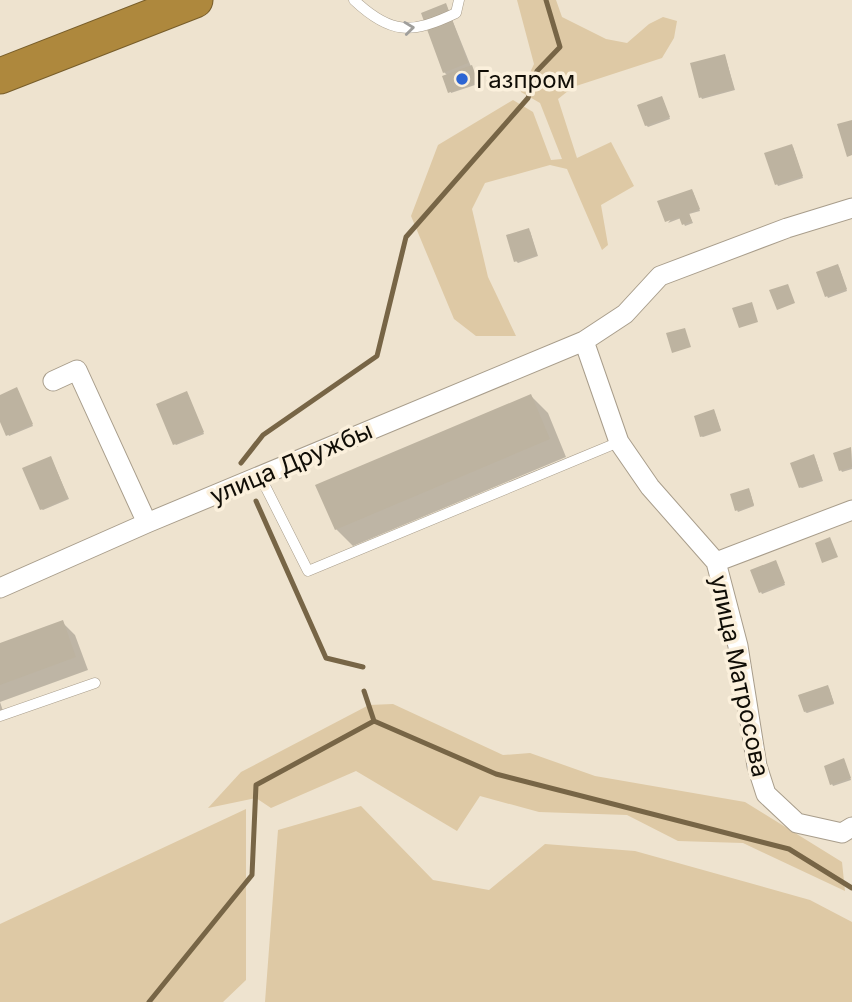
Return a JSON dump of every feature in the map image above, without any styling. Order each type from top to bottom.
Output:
[{"type":"highway","points":[[0,76],[195,0]]},
{"type":"street","name":"улица Дружбы","points":[[0,588],[147,523],[584,341],[625,314],[660,276],[787,228],[852,208]]},
{"type":"street","name":"улица Матросова","points":[[584,341],[619,442],[650,487],[716,562],[738,646],[757,766],[766,794],[797,823],[847,830]]},
{"type":"street","points":[[53,381],[77,370],[147,523]]},
{"type":"street","points":[[716,562],[852,510]]},
{"type":"lane","points":[[354,0],[375,19],[399,30],[433,24],[456,13],[459,0]]},
{"type":"lane","points":[[260,476],[308,571],[619,442]]},
{"type":"lane","points":[[0,716],[95,683]]},
{"type":"shaded area","points":[[517,0],[556,0],[562,17],[606,39],[627,43],[649,24],[663,17],[677,21],[674,38],[662,58],[573,87],[558,99],[577,158],[611,142],[634,186],[601,205],[608,245],[602,250],[567,169],[550,165],[485,183],[472,209],[488,277],[516,336],[476,336],[454,319],[411,216],[438,145],[513,100],[533,112],[551,160],[562,159],[540,103],[521,92],[534,64]]},
{"type":"shaded area","points":[[393,704],[503,755],[530,753],[595,776],[745,802],[842,862],[845,891],[743,843],[678,841],[627,815],[539,812],[480,796],[457,831],[356,771],[271,808],[256,798],[208,808],[241,772],[369,705]]},
{"type":"shaded area","points":[[361,806],[433,880],[489,890],[545,844],[635,851],[810,900],[852,922],[852,1002],[265,1002],[278,830]]},
{"type":"shaded area","points":[[246,809],[246,980],[223,1002],[0,1002],[0,924]]},
{"type":"building","points":[[446,3],[468,63],[443,73],[421,13]]},
{"type":"building","points":[[725,54],[734,89],[699,98],[690,63]]},
{"type":"building","points":[[472,65],[478,82],[448,93],[442,76]]},
{"type":"building","points":[[662,96],[670,117],[645,126],[637,105]]},
{"type":"building","points":[[852,120],[852,155],[847,157],[837,124]]},
{"type":"building","points":[[792,144],[803,176],[775,185],[764,153]]},
{"type":"building","points":[[692,189],[700,209],[689,213],[692,221],[682,225],[679,217],[665,222],[657,201]]},
{"type":"building","points":[[529,228],[537,255],[514,262],[506,235]]},
{"type":"building","points":[[838,264],[847,289],[825,297],[816,272]]},
{"type":"building","points":[[788,284],[795,303],[777,310],[769,290]]},
{"type":"building","points":[[752,302],[758,322],[739,328],[732,308]]},
{"type":"building","points":[[685,328],[691,347],[672,353],[666,333]]},
{"type":"building","points":[[17,387],[33,424],[6,436],[0,422],[0,395]]},
{"type":"building","points":[[187,391],[204,432],[173,445],[156,404]]},
{"type":"building","points":[[531,394],[550,439],[335,530],[315,485]]},
{"type":"building","points":[[714,409],[721,430],[700,437],[694,416]]},
{"type":"building","points":[[851,447],[852,467],[839,471],[833,453]]},
{"type":"building","points":[[814,454],[822,479],[799,488],[790,463]]},
{"type":"building","points":[[51,456],[68,498],[40,510],[22,468]]},
{"type":"building","points":[[749,488],[754,505],[735,511],[730,494]]},
{"type":"building","points":[[830,537],[838,557],[822,563],[815,543]]},
{"type":"building","points":[[776,560],[785,583],[759,593],[750,570]]},
{"type":"building","points":[[63,620],[76,657],[0,685],[0,643]]},
{"type":"building","points":[[828,685],[834,703],[804,712],[798,695]]},
{"type":"building","points":[[844,758],[851,778],[830,785],[824,766]]},
{"type":"waterway","points":[[241,463],[263,435],[377,356],[406,237],[528,98],[537,71],[560,47],[546,0]]},
{"type":"waterway","points":[[256,501],[326,658],[363,667]]},
{"type":"waterway","points":[[149,1002],[252,875],[256,785],[374,721],[364,691]]},
{"type":"waterway","points":[[374,721],[496,774],[789,849],[852,888]]},
{"type":"place","name":"Газпром","points":[[462,79]]}]
